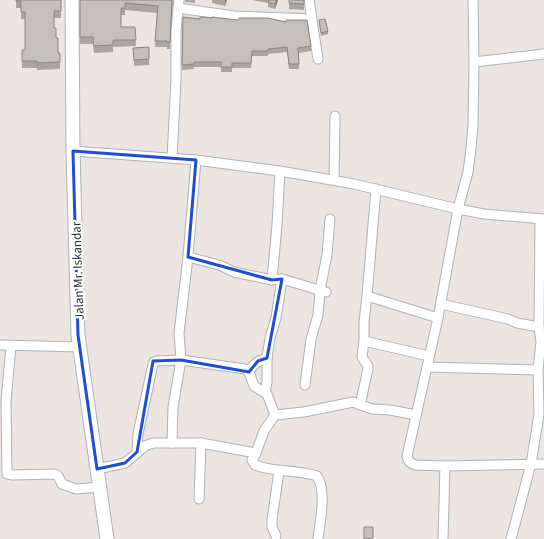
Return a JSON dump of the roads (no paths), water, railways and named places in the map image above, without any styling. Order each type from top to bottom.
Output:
[{"type":"main road","name":"Jalan Mr. Iskandar","points":[[72,0],[73,151],[78,335],[107,539]]},
{"type":"street","points":[[309,0],[318,59]]},
{"type":"street","points":[[473,0],[473,125],[468,172],[458,209],[441,304],[407,456],[411,463],[445,466],[544,464]]},
{"type":"street","points":[[172,158],[177,74],[176,30],[179,4],[234,16],[312,19]]},
{"type":"street","points":[[474,62],[544,54]]},
{"type":"street","points":[[334,180],[335,116]]},
{"type":"street","points":[[73,151],[196,160],[280,171],[334,180],[484,214],[542,219],[538,327],[542,342],[538,370],[541,414],[531,464],[511,539]]},
{"type":"street","points":[[172,443],[173,407],[181,360],[179,332],[188,257],[196,160]]},
{"type":"street","points":[[272,280],[280,171]]},
{"type":"street","points":[[360,405],[368,369],[368,366],[362,358],[376,189]]},
{"type":"street","points":[[305,385],[311,339],[323,291],[330,219]]},
{"type":"street","points":[[188,257],[219,265],[234,272],[272,280],[282,279],[323,291]]},
{"type":"street","points":[[265,392],[268,382],[267,358],[282,279]]},
{"type":"street","points":[[368,296],[438,318]]},
{"type":"street","points":[[441,304],[538,327]]},
{"type":"street","points":[[364,341],[429,356]]},
{"type":"street","points":[[0,345],[80,347]]},
{"type":"street","points":[[11,346],[6,402],[7,474],[54,474],[58,476],[62,484],[76,488],[100,487]]},
{"type":"street","points":[[249,372],[258,361],[267,358]]},
{"type":"street","points":[[136,452],[138,434],[153,362],[181,360],[241,368],[249,372],[254,386],[265,392],[275,414]]},
{"type":"street","points":[[427,367],[538,370]]},
{"type":"street","points":[[275,414],[304,412],[353,402],[372,409],[390,410],[416,415]]},
{"type":"street","points":[[275,414],[264,431],[252,460],[255,465],[279,471],[310,473],[317,476],[320,480],[322,496],[318,539]]},
{"type":"street","points":[[97,469],[125,463],[136,452],[153,443],[201,443],[256,453]]},
{"type":"street","points":[[199,499],[201,443]]},
{"type":"street","points":[[443,539],[445,466]]},
{"type":"street","points":[[276,536],[272,527],[272,520],[279,471]]}]
